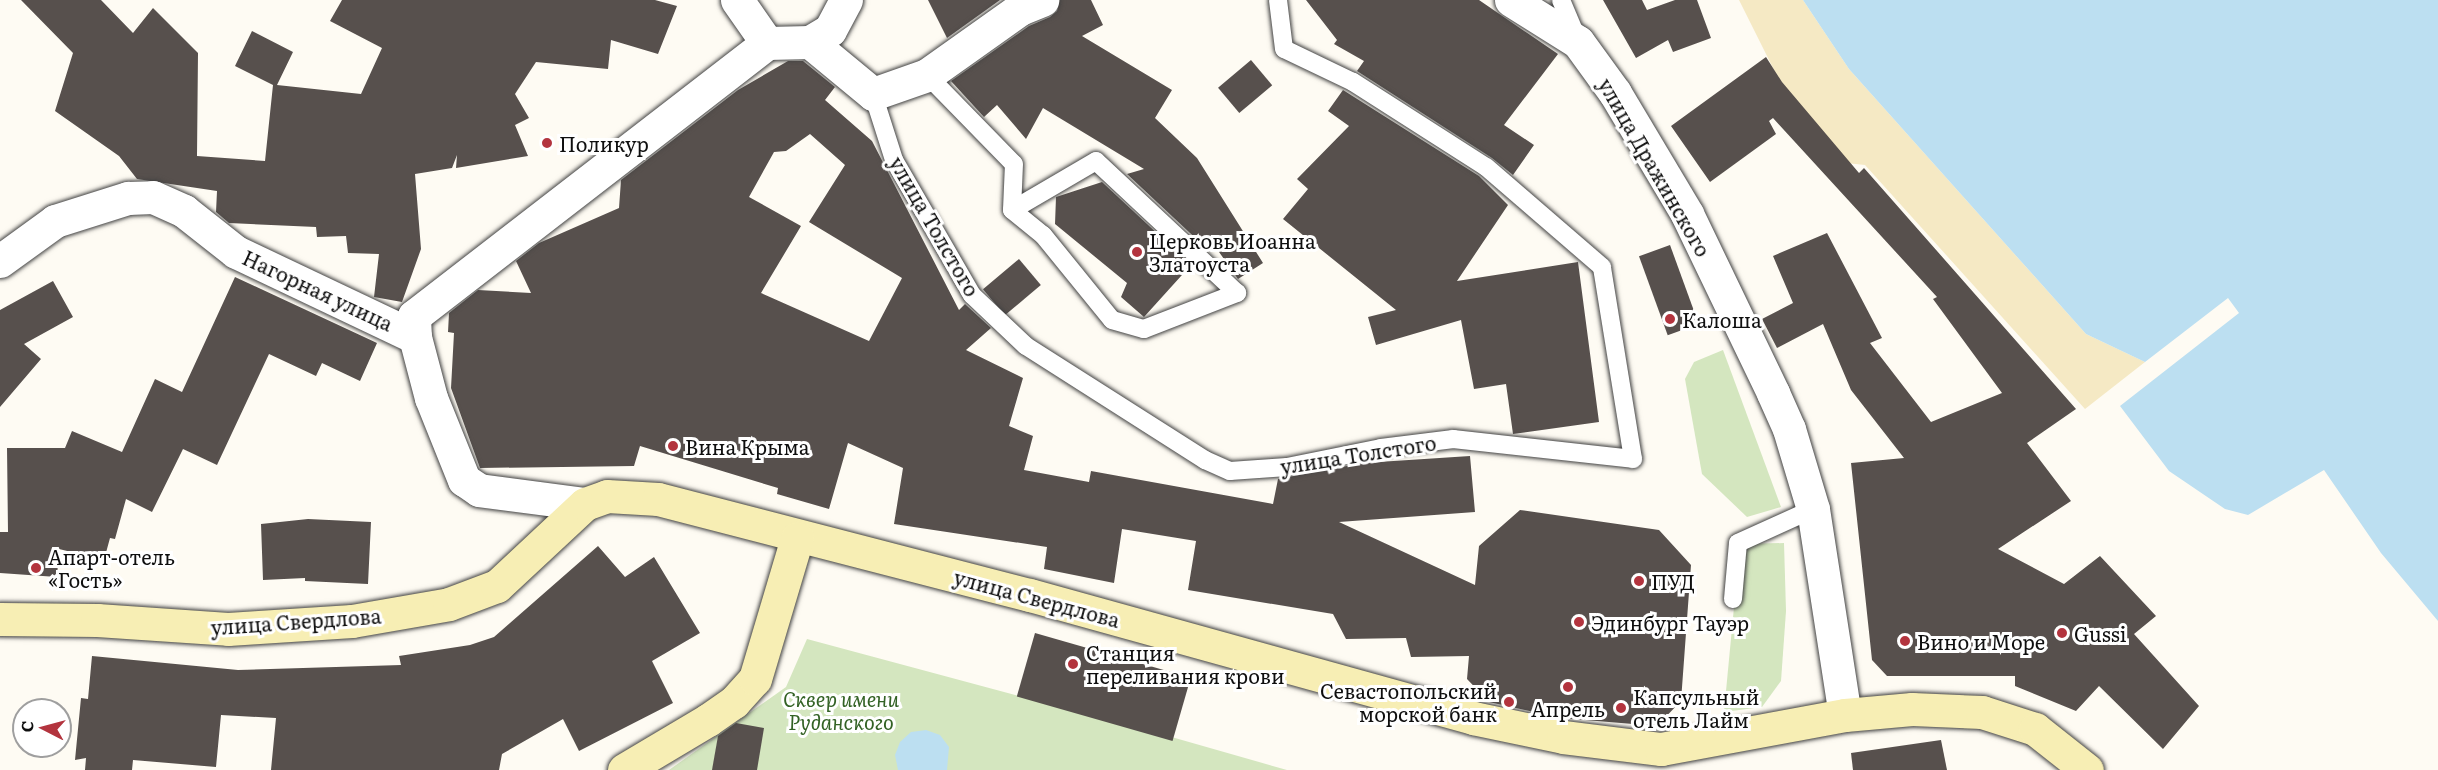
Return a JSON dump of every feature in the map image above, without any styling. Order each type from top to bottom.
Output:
[{"type":"main road","name":"улица Свердлова","points":[[0,620],[97,620],[228,629],[352,621],[450,604],[497,586],[585,504],[608,496],[658,499],[797,538],[1030,595],[1473,718],[1563,737],[1661,749],[1845,715],[1912,709],[1982,712],[2035,729],[2087,770]]},
{"type":"main road","points":[[624,770],[734,702],[755,679],[797,538]]},
{"type":"street","points":[[737,0],[767,43]]},
{"type":"street","points":[[585,504],[479,490],[464,480],[431,398],[415,337],[414,316],[767,43],[810,42],[830,30],[846,0]]},
{"type":"street","points":[[810,42],[873,94],[927,75],[1020,9],[1042,0]]},
{"type":"street","name":"улица Дражинского","points":[[1511,0],[1578,42],[1615,93],[1687,214],[1789,429],[1813,509],[1845,715]]},
{"type":"street","name":"Нагорная улица","points":[[0,261],[55,221],[128,198],[153,197],[184,211],[236,252],[415,337]]},
{"type":"lane","name":"улица Толстого","points":[[873,94],[894,160],[972,295],[1026,346],[1205,460],[1230,471],[1287,467],[1381,448],[1453,440],[1633,459],[1602,267],[1486,167],[1353,82],[1284,49],[1278,0]]},
{"type":"lane","points":[[1561,0],[1578,42]]},
{"type":"lane","points":[[927,75],[1014,164],[1012,210]]},
{"type":"lane","points":[[1096,161],[1237,293],[1144,329],[1112,320],[1043,235],[1012,210],[1096,161]]},
{"type":"lane","points":[[1733,599],[1738,543],[1813,509]]},
{"type":"green space","points":[[1723,350],[1781,507],[1747,517],[1702,474],[1685,379],[1694,362]]},
{"type":"green space","points":[[1784,543],[1786,611],[1781,681],[1762,707],[1724,712],[1740,544]]},
{"type":"green space","name":"Сквер имени Руданского","points":[[807,639],[1287,770],[669,770],[786,687]]},
{"type":"sand","points":[[1739,0],[1803,0],[1849,69],[2086,334],[2145,362],[2085,409],[1865,165],[1846,163],[1783,88]]},
{"type":"water","points":[[1803,0],[2438,0],[2438,621],[2381,553],[2324,470],[2248,515],[2225,509],[2169,471],[2120,406],[2239,313],[2228,298],[2145,362],[2086,334],[1849,69]]},
{"type":"water","points":[[926,730],[940,735],[949,747],[947,770],[898,770],[895,755],[900,742],[911,732]]},
{"type":"building","points":[[21,0],[101,0],[133,33],[153,8],[198,53],[197,156],[265,161],[273,85],[235,66],[252,31],[293,52],[277,85],[361,94],[382,48],[330,21],[342,0],[655,0],[677,6],[658,54],[611,40],[608,69],[536,62],[515,94],[529,118],[515,125],[528,156],[456,168],[457,155],[452,168],[415,174],[421,249],[402,302],[374,297],[379,254],[348,253],[346,236],[317,237],[316,227],[229,223],[216,212],[217,191],[137,179],[119,156],[55,111],[73,53]]},
{"type":"building","points":[[928,0],[1000,0],[947,38]]},
{"type":"building","points":[[1060,0],[1091,0],[1103,25],[1082,36],[1172,90],[1155,118],[1197,158],[1263,263],[1238,279],[1212,242],[1206,248],[1127,174],[1144,169],[1043,108],[1026,139],[997,105],[984,117],[951,81],[1029,26],[1050,17],[1057,11]]},
{"type":"building","points":[[1306,0],[1479,0],[1558,54],[1504,125],[1534,145],[1513,175],[1492,158],[1357,71],[1364,61],[1334,44],[1337,40]]},
{"type":"building","points":[[1603,0],[1642,0],[1647,10],[1675,0],[1697,0],[1711,38],[1673,52],[1668,40],[1636,58]]},
{"type":"building","points":[[1766,57],[1782,82],[1859,173],[1864,168],[2076,409],[2027,443],[2071,501],[1998,549],[2064,584],[2100,556],[2156,616],[2134,634],[2199,706],[2163,749],[2099,686],[2076,711],[2015,686],[2015,676],[1887,676],[1872,660],[1851,463],[1904,458],[1851,390],[1823,324],[1777,348],[1762,319],[1793,303],[1773,256],[1827,233],[1882,338],[1870,343],[1931,422],[2002,393],[1933,299],[1937,297],[1773,118],[1769,121],[1776,134],[1710,182],[1671,126]]},
{"type":"building","points":[[1251,60],[1272,85],[1239,113],[1218,88]]},
{"type":"building","points":[[788,61],[803,61],[835,87],[825,100],[872,141],[959,310],[965,304],[991,328],[966,350],[1023,378],[1009,426],[1033,436],[1024,470],[1089,482],[1091,471],[1273,504],[1278,479],[1363,463],[1470,456],[1475,512],[1339,522],[1475,585],[1479,546],[1520,510],[1659,530],[1691,565],[1681,701],[1657,726],[1561,718],[1489,702],[1467,679],[1469,656],[1411,657],[1406,638],[1346,639],[1333,614],[1188,590],[1196,541],[1122,529],[1114,583],[1044,569],[1047,547],[894,524],[903,468],[848,443],[829,509],[777,494],[778,488],[640,446],[634,466],[480,468],[451,388],[454,333],[448,332],[449,313],[478,290],[531,293],[516,261],[539,243],[619,208],[621,180],[738,90]],"holes":[[[810,134],[845,165],[809,222],[902,278],[869,341],[761,293],[801,226],[749,197],[774,152],[786,151]]]},
{"type":"building","points":[[1343,90],[1479,176],[1508,205],[1457,281],[1578,262],[1599,422],[1513,434],[1506,384],[1474,389],[1461,320],[1376,345],[1368,317],[1396,310],[1283,219],[1308,189],[1297,179],[1349,126],[1328,111]]},
{"type":"building","name":"Церковь Иоанна Златоуста","points":[[1102,182],[1191,265],[1144,317],[1121,297],[1127,283],[1055,224],[1056,197]]},
{"type":"building","points":[[1670,245],[1699,324],[1668,335],[1639,256]]},
{"type":"building","points":[[1019,259],[1041,285],[1005,315],[983,289]]},
{"type":"building","points":[[235,277],[377,343],[360,381],[322,363],[316,376],[269,354],[217,465],[183,449],[152,512],[126,499],[115,539],[110,538],[104,560],[59,549],[57,577],[0,573],[0,532],[8,532],[7,448],[65,448],[72,431],[122,452],[155,379],[182,392]]},
{"type":"building","points":[[53,281],[73,317],[24,344],[41,359],[0,407],[0,310]]},
{"type":"building","points":[[308,519],[371,522],[368,584],[305,581],[305,578],[263,580],[261,524]]},
{"type":"building","points":[[598,546],[625,577],[654,557],[700,633],[652,661],[673,703],[579,751],[563,719],[502,754],[499,770],[271,770],[276,718],[221,715],[216,767],[133,760],[132,770],[85,770],[86,758],[75,760],[81,698],[88,699],[92,656],[238,670],[401,665],[399,656],[470,645],[494,637]]},
{"type":"building","points":[[1035,633],[1191,678],[1173,741],[1017,696]]},
{"type":"building","points":[[736,723],[764,728],[757,770],[712,770],[718,736]]},
{"type":"building","points":[[1941,740],[1947,770],[1853,770],[1851,753]]},
{"type":"place","name":"Поликур","points":[[547,143]]},
{"type":"place","name":"Церковь Иоанна Златоуста","points":[[1137,252]]},
{"type":"place","name":"Калоша","points":[[1670,319]]},
{"type":"place","name":"Вина Крыма","points":[[673,446]]},
{"type":"place","name":"Апарт-отель «Гость»","points":[[36,568]]},
{"type":"place","name":"ПУД","points":[[1639,581]]},
{"type":"place","name":"Эдинбург Тауэр","points":[[1579,622]]},
{"type":"place","name":"Gussi","points":[[2062,633]]},
{"type":"place","name":"Вино и Море","points":[[1905,641]]},
{"type":"place","name":"Станция переливания крови","points":[[1073,664]]},
{"type":"place","name":"Апрель","points":[[1568,687]]},
{"type":"place","name":"Севастопольский морской банк","points":[[1509,702]]},
{"type":"place","name":"Капсульный отель Лайм","points":[[1621,708]]}]
